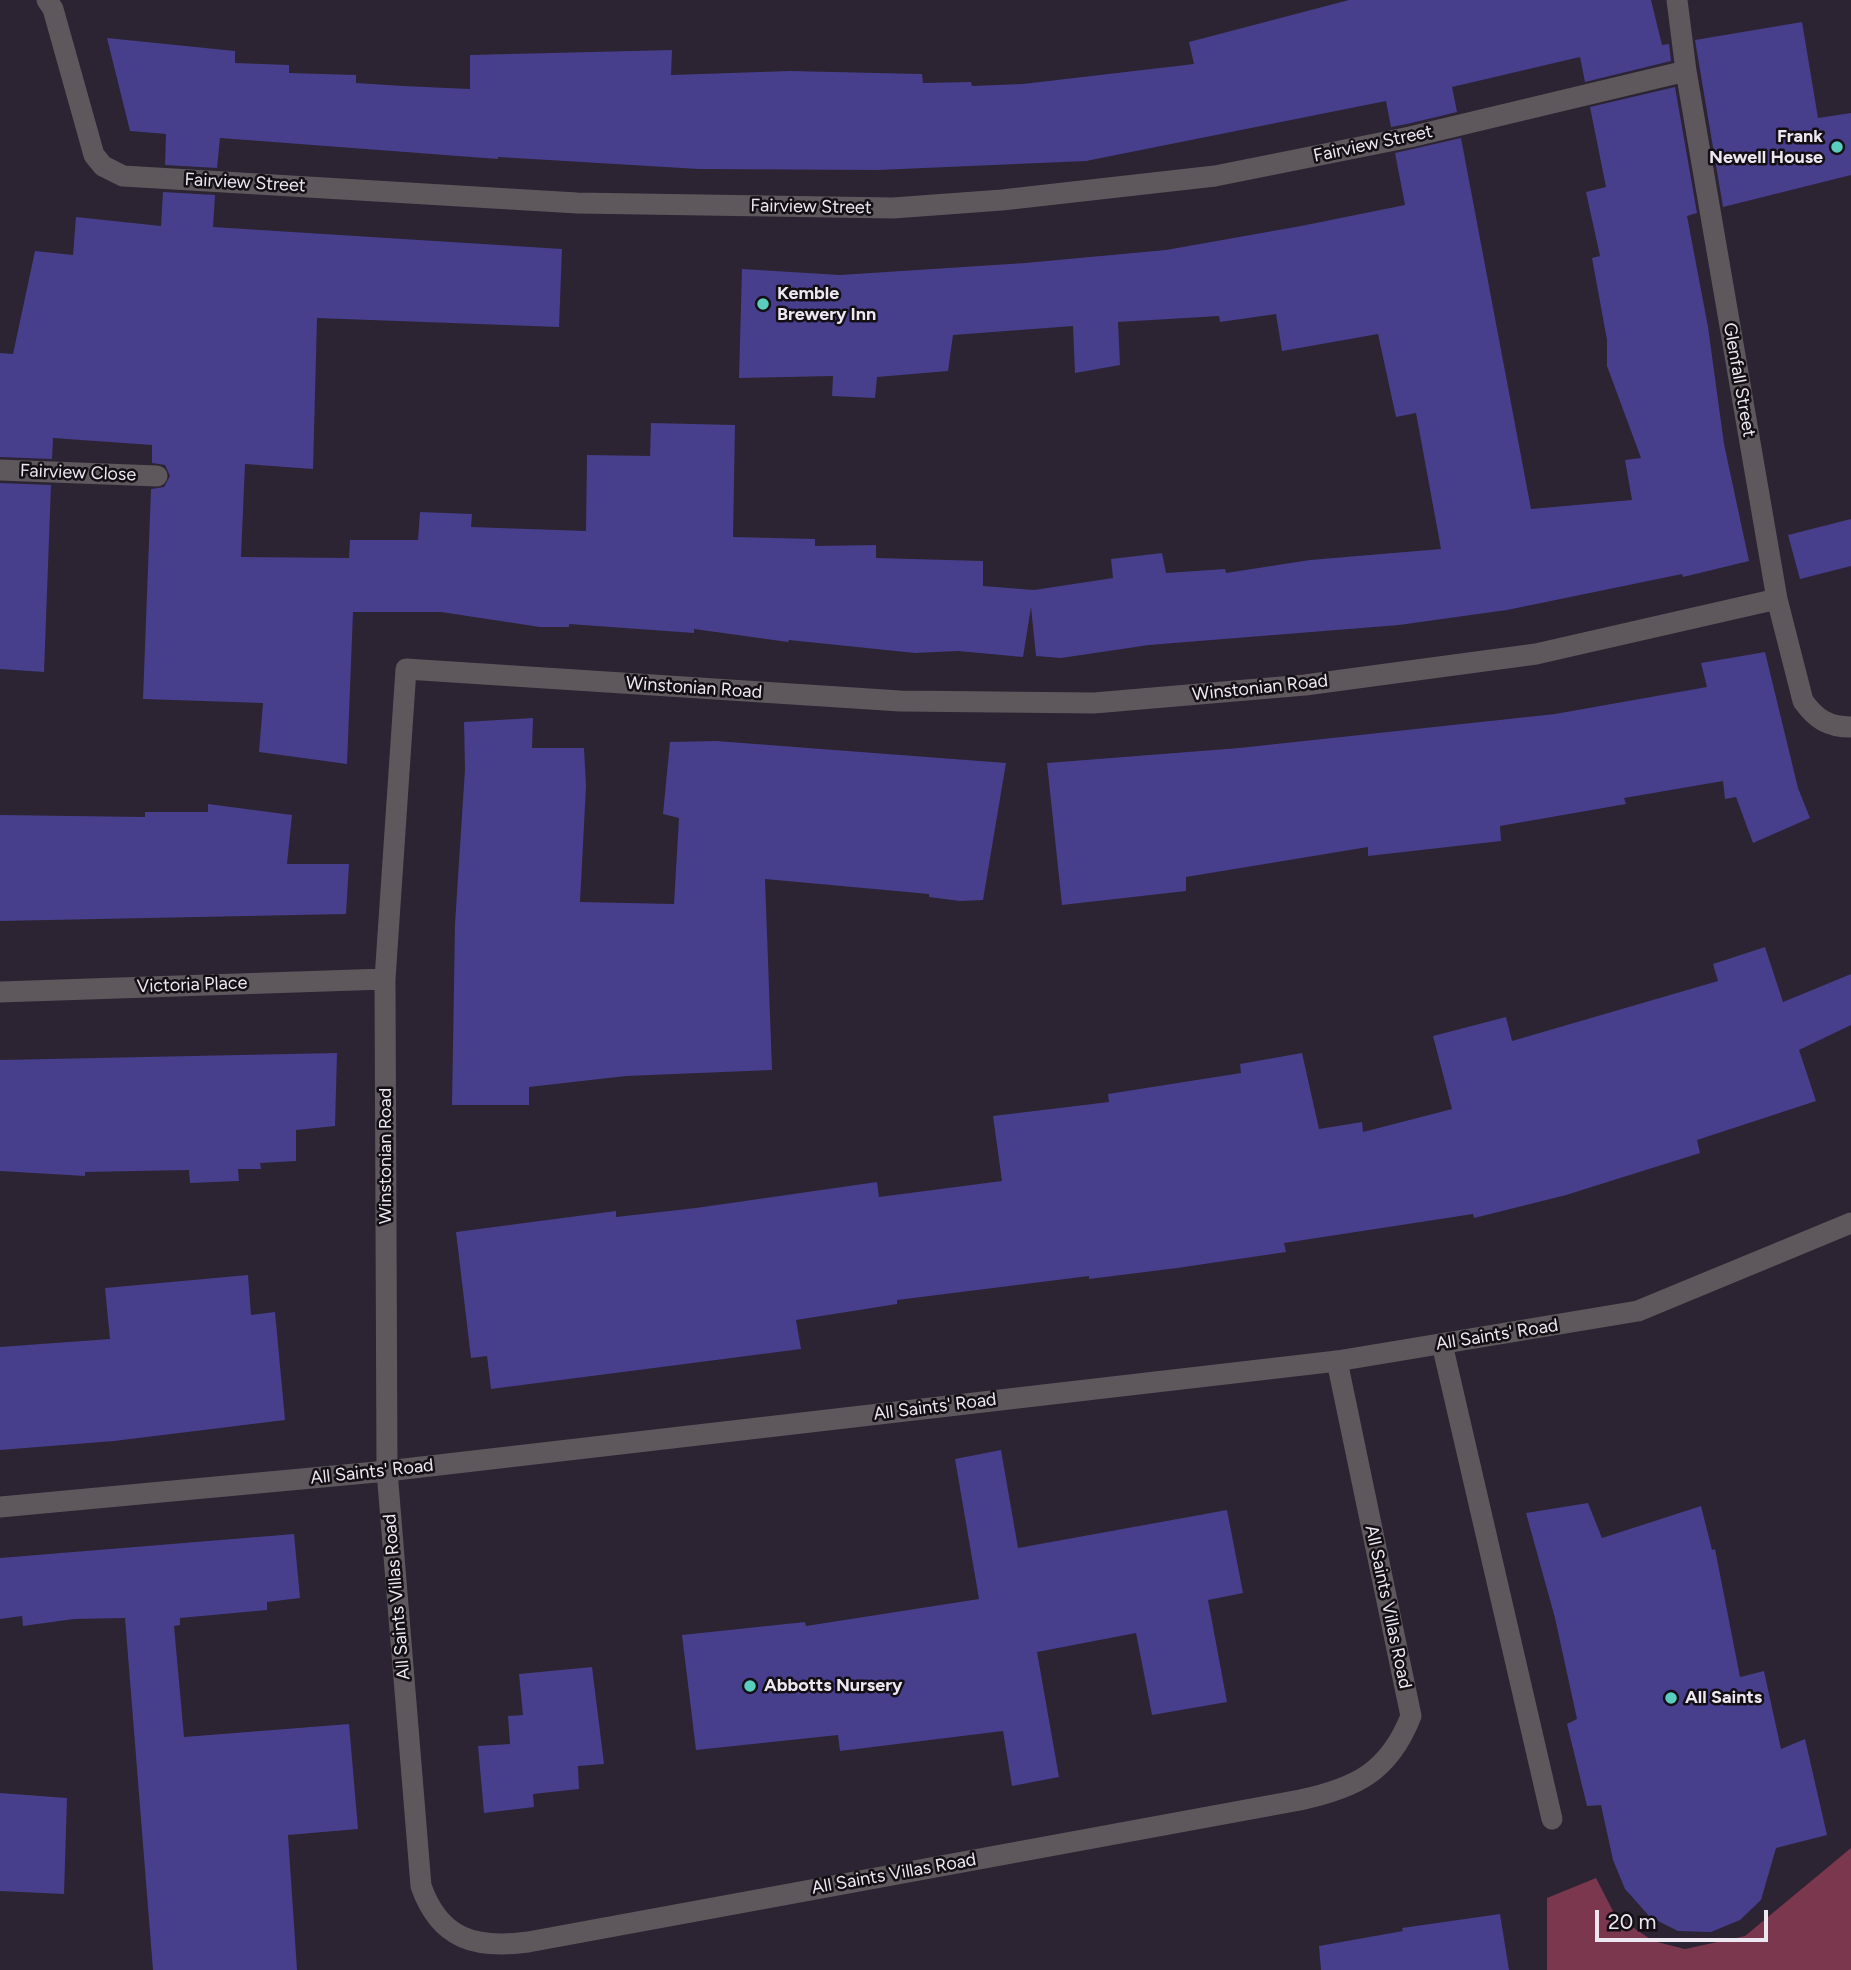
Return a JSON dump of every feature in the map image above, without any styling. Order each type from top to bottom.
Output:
[{"type":"street","name":"Fairview Street","points":[[47,0],[53,9],[94,155],[112,172],[122,176],[577,204],[893,208],[1002,200],[1216,176],[1410,137],[1686,71]]},
{"type":"street","name":"Glenfall Street","points":[[1676,0],[1777,599],[1803,701],[1813,715],[1827,724],[1851,727]]},
{"type":"street","name":"Fairview Close","points":[[0,470],[157,476]]},
{"type":"street","name":"Winstonian Road","points":[[387,1471],[385,979],[406,669],[900,701],[1094,703],[1305,685],[1536,654],[1777,599]]},
{"type":"street","name":"Victoria Place","points":[[0,992],[385,979]]},
{"type":"street","name":"All Saints' Road","points":[[0,1507],[387,1471],[1337,1361],[1638,1311],[1851,1223]]},
{"type":"street","points":[[1442,1344],[1552,1819]]},
{"type":"street","name":"All Saints Villas Road","points":[[387,1471],[421,1886],[429,1908],[446,1927],[464,1939],[485,1944],[507,1944],[1300,1800],[1343,1789],[1374,1772],[1403,1737],[1411,1716],[1337,1361]]},
{"type":"shaded area","points":[[1851,1848],[1851,1970],[1547,1970],[1547,1898],[1596,1878],[1615,1915],[1653,1941],[1685,1949],[1745,1936]]},
{"type":"building","points":[[1349,0],[1651,0],[1662,45],[1669,44],[1671,61],[1585,82],[1580,57],[1452,87],[1457,112],[1407,124],[1391,127],[1386,101],[1086,161],[878,170],[699,169],[498,159],[220,138],[217,168],[165,165],[166,134],[130,131],[107,38],[235,51],[235,63],[289,65],[289,73],[356,75],[356,83],[403,86],[470,89],[470,55],[672,50],[671,75],[790,71],[922,74],[923,83],[971,82],[972,86],[1023,84],[1194,64],[1189,42]]},
{"type":"building","points":[[1802,22],[1818,118],[1851,113],[1851,175],[1723,207],[1695,40]]},
{"type":"building","points":[[1675,87],[1697,213],[1687,216],[1708,327],[1724,444],[1749,561],[1683,577],[1682,574],[1507,610],[1399,625],[1149,645],[1061,658],[1036,656],[1031,607],[1023,657],[958,651],[915,653],[788,642],[694,629],[694,633],[569,624],[569,627],[540,627],[441,612],[353,612],[347,764],[259,752],[263,703],[143,699],[151,489],[164,487],[170,476],[165,465],[152,463],[152,445],[53,438],[52,459],[0,457],[0,353],[13,354],[35,251],[73,255],[76,217],[161,226],[163,192],[215,195],[213,227],[562,249],[559,327],[317,318],[313,469],[245,464],[241,557],[349,558],[350,540],[418,540],[420,512],[472,514],[471,527],[586,531],[587,455],[650,456],[651,423],[735,425],[733,537],[815,539],[815,546],[876,545],[876,558],[983,561],[983,586],[1034,590],[1113,578],[1111,559],[1162,553],[1166,573],[1225,569],[1226,573],[1310,560],[1441,549],[1416,413],[1396,417],[1378,334],[1282,351],[1276,314],[1220,322],[1219,316],[1118,322],[1120,365],[1075,373],[1073,326],[953,335],[948,371],[877,377],[875,398],[832,396],[833,376],[739,378],[742,269],[840,275],[1025,263],[1166,250],[1301,226],[1405,205],[1395,153],[1461,138],[1531,509],[1632,500],[1625,460],[1641,458],[1607,366],[1607,340],[1592,258],[1600,256],[1586,192],[1606,187],[1590,107]]},
{"type":"building","points":[[0,483],[51,485],[44,672],[0,669]]},
{"type":"building","points":[[1851,519],[1851,566],[1800,579],[1788,535]]},
{"type":"building","points":[[1765,652],[1798,788],[1810,818],[1753,843],[1736,797],[1725,799],[1723,781],[1624,798],[1626,804],[1500,826],[1501,841],[1368,856],[1368,847],[1186,877],[1186,891],[1062,905],[1047,763],[1239,748],[1555,714],[1707,687],[1701,663]]},
{"type":"building","points":[[533,718],[532,748],[584,748],[586,786],[580,902],[674,904],[679,818],[663,814],[670,742],[716,741],[1006,763],[983,900],[960,901],[929,897],[929,894],[765,879],[772,1070],[626,1076],[529,1087],[529,1105],[452,1105],[455,924],[465,769],[464,722]]},
{"type":"building","points":[[208,804],[292,815],[287,864],[349,864],[346,914],[0,921],[0,815],[145,817],[145,812],[208,812]]},
{"type":"building","points":[[1765,947],[1783,1002],[1851,974],[1851,1025],[1799,1050],[1816,1101],[1697,1140],[1700,1153],[1566,1195],[1474,1218],[1473,1214],[1284,1243],[1286,1252],[1089,1279],[1089,1276],[897,1300],[897,1304],[796,1320],[801,1349],[491,1389],[487,1356],[471,1358],[456,1232],[616,1211],[616,1217],[696,1208],[877,1182],[879,1197],[1002,1181],[993,1116],[1109,1102],[1108,1094],[1241,1073],[1240,1064],[1302,1053],[1319,1129],[1362,1122],[1363,1132],[1452,1109],[1433,1036],[1506,1017],[1512,1041],[1718,981],[1713,964]]},
{"type":"building","points":[[337,1053],[335,1126],[296,1130],[296,1161],[260,1163],[261,1169],[238,1169],[239,1181],[190,1183],[189,1170],[85,1172],[85,1176],[0,1171],[0,1060]]},
{"type":"building","points":[[248,1275],[251,1315],[275,1312],[285,1420],[114,1441],[0,1450],[0,1347],[110,1339],[105,1288]]},
{"type":"building","points":[[1001,1450],[1018,1548],[1227,1510],[1243,1593],[1208,1600],[1227,1702],[1152,1715],[1136,1633],[1037,1652],[1059,1777],[1012,1786],[1003,1731],[840,1751],[838,1735],[696,1750],[682,1635],[805,1622],[806,1626],[979,1599],[955,1459]]},
{"type":"building","name":"All Saints","points":[[1588,1503],[1602,1538],[1701,1506],[1712,1550],[1715,1549],[1740,1677],[1764,1671],[1781,1749],[1805,1739],[1827,1835],[1776,1848],[1761,1900],[1740,1920],[1711,1932],[1678,1931],[1650,1917],[1625,1889],[1613,1860],[1601,1805],[1587,1806],[1567,1724],[1577,1719],[1555,1618],[1526,1513]]},
{"type":"building","points":[[294,1534],[300,1598],[267,1602],[267,1610],[180,1618],[180,1625],[174,1626],[184,1737],[349,1724],[358,1829],[288,1835],[297,1970],[153,1970],[125,1618],[74,1619],[23,1626],[22,1616],[0,1619],[0,1558]]},
{"type":"building","points":[[592,1667],[604,1764],[578,1766],[579,1789],[533,1794],[534,1807],[484,1813],[478,1746],[510,1744],[508,1716],[523,1715],[519,1674]]},
{"type":"building","points":[[0,1793],[67,1798],[64,1894],[0,1891]]},
{"type":"building","points":[[1500,1914],[1509,1970],[1321,1970],[1319,1946],[1403,1931],[1402,1928]]},
{"type":"place","name":"Frank Newell House","points":[[1837,147]]},
{"type":"place","name":"Kemble Brewery Inn","points":[[763,304]]},
{"type":"place","name":"Abbotts Nursery","points":[[750,1686]]},
{"type":"place","name":"All Saints","points":[[1671,1698]]}]
